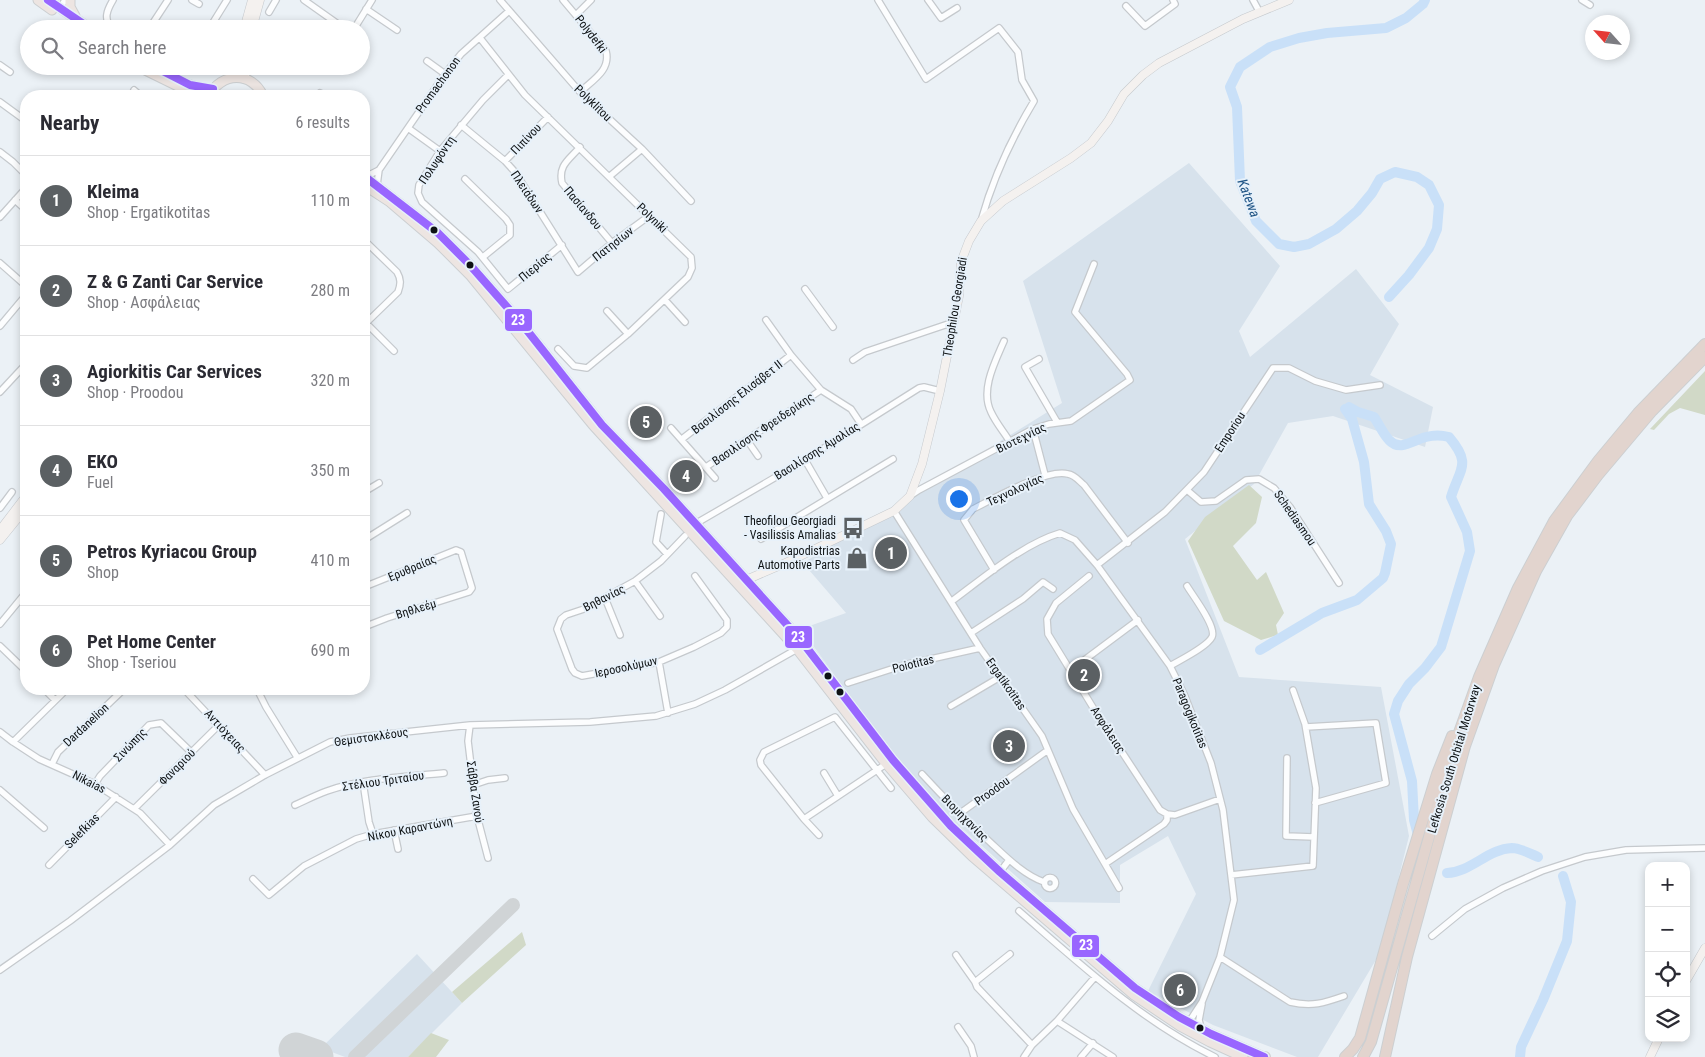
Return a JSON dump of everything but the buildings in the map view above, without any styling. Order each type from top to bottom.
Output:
[{"type":"highway","name":"Lefkosia South Orbital Motorway","points":[[1362,1057],[1371,1042],[1466,713],[1479,677],[1518,588],[1598,461],[1638,413],[1705,344]]},
{"type":"highway","name":"Lefkosia South Orbital Motorway","points":[[1385,1057],[1407,956],[1465,746],[1497,656],[1558,523],[1632,434],[1705,357]]},
{"type":"highway","points":[[1345,1057],[1353,1050],[1360,1038],[1403,884],[1437,774],[1470,687],[1515,584],[1536,546],[1558,523]]},
{"type":"main road","points":[[38,0],[69,20]]},
{"type":"main road","points":[[48,0],[63,6],[74,20]]},
{"type":"main road","points":[[70,0],[71,11],[76,20]]},
{"type":"main road","points":[[154,75],[185,90]]},
{"type":"main road","points":[[168,75],[204,90]]},
{"type":"main road","points":[[213,90],[218,84],[232,78],[245,79],[256,85],[259,90]]},
{"type":"main road","points":[[370,182],[377,185],[431,227],[457,250],[510,310],[602,425],[695,524],[846,712],[890,762],[916,787],[951,826],[1000,872],[1135,988],[1189,1022],[1264,1057]]},
{"type":"main road","points":[[370,185],[438,243],[470,275],[593,426],[742,582],[800,639],[932,817],[972,856],[1134,995],[1180,1026],[1243,1057]]},
{"type":"street","points":[[107,20],[106,14],[114,0]]},
{"type":"street","points":[[155,20],[168,0]]},
{"type":"street","points":[[192,0],[199,4]]},
{"type":"street","points":[[215,20],[227,0]]},
{"type":"street","points":[[246,20],[252,0]]},
{"type":"street","points":[[254,20],[260,0]]},
{"type":"street","points":[[268,12],[276,0]]},
{"type":"street","points":[[304,0],[333,20]]},
{"type":"street","points":[[359,20],[372,0]]},
{"type":"street","name":"Polyklitou","points":[[500,0],[580,92],[642,149],[691,201]]},
{"type":"street","name":"Polydefki","points":[[563,0],[606,51],[608,58],[603,71],[580,92]]},
{"type":"street","points":[[576,15],[591,0]]},
{"type":"street","points":[[878,0],[926,79],[999,28],[1018,52],[1022,80],[1034,102],[998,170],[988,194],[981,221]]},
{"type":"street","points":[[928,0],[941,18],[957,8]]},
{"type":"street","points":[[1126,6],[1145,26],[1175,4],[1172,0]]},
{"type":"street","points":[[1253,0],[1259,12]]},
{"type":"street","name":"Theophilou Georgiadi","points":[[742,582],[894,511],[910,496],[922,464],[940,391],[959,296],[961,262],[969,241],[981,221],[1003,201],[1071,158],[1091,142],[1107,123],[1124,94],[1149,70],[1159,63],[1259,12],[1289,0]]},
{"type":"street","points":[[1582,0],[1590,5]]},
{"type":"street","points":[[366,9],[397,30]]},
{"type":"street","name":"Promachonon","points":[[370,176],[379,170],[445,74],[461,54],[510,11]]},
{"type":"street","name":"Polyniki","points":[[480,38],[525,95],[691,257],[692,268],[688,277],[628,334],[587,368],[574,366],[558,349]]},
{"type":"street","points":[[427,61],[445,74]]},
{"type":"street","points":[[0,65],[10,72]]},
{"type":"street","name":"Πολυφόντη","points":[[508,75],[483,100],[440,151],[418,185],[418,193],[422,202],[483,258],[508,289]]},
{"type":"street","points":[[0,102],[20,117]]},
{"type":"street","name":"Πιπίνου","points":[[505,161],[548,117]]},
{"type":"street","name":"Πλειάδων","points":[[462,125],[505,161],[515,172],[578,272]]},
{"type":"street","points":[[408,128],[440,151]]},
{"type":"street","name":"Πασίανδου","points":[[580,147],[562,168],[560,175],[562,183],[612,243]]},
{"type":"street","points":[[610,176],[642,149]]},
{"type":"street","points":[[0,152],[20,169]]},
{"type":"street","name":"Promachonon","points":[[377,185],[379,170]]},
{"type":"street","points":[[465,180],[506,218],[510,226],[510,235],[483,258]]},
{"type":"street","points":[[0,217],[20,195]]},
{"type":"street","points":[[15,200],[20,205]]},
{"type":"street","name":"Πατησίων","points":[[578,272],[612,243],[649,216]]},
{"type":"street","name":"Πιερίας","points":[[508,289],[562,246]]},
{"type":"street","points":[[370,248],[397,272],[401,285],[398,292],[370,319]]},
{"type":"street","points":[[0,263],[20,281]]},
{"type":"street","name":"Βιοτεχνίας","points":[[910,496],[1033,429],[1057,422],[1071,421],[1130,380],[1075,312],[1094,264]]},
{"type":"street","points":[[805,289],[833,327]]},
{"type":"street","points":[[665,300],[685,322]]},
{"type":"street","points":[[0,326],[20,302]]},
{"type":"street","points":[[607,311],[628,334]]},
{"type":"street","points":[[766,320],[791,355],[821,390],[851,409],[861,424]]},
{"type":"street","points":[[853,360],[865,352],[954,322]]},
{"type":"street","points":[[370,329],[394,352]]},
{"type":"street","points":[[1004,341],[991,370],[987,396],[990,411],[1010,442]]},
{"type":"street","name":"Βασιλίσσης Ελισάβετ ΙΙ","points":[[682,439],[791,355]]},
{"type":"street","points":[[1039,359],[1025,367],[1057,422]]},
{"type":"street","name":"Emporiou","points":[[1097,565],[1166,512],[1204,472],[1272,368],[1289,368],[1315,381],[1346,390],[1380,385]]},
{"type":"street","points":[[0,392],[20,370]]},
{"type":"street","name":"Βασιλίσσης Αμαλίας","points":[[695,524],[805,460],[918,388],[924,387],[940,391]]},
{"type":"street","name":"Βασιλίσσης Φρειδερίκης","points":[[706,467],[821,390]]},
{"type":"street","points":[[672,428],[715,478]]},
{"type":"street","points":[[1033,429],[1045,475]]},
{"type":"street","points":[[747,440],[758,456]]},
{"type":"street","points":[[761,539],[893,459]]},
{"type":"street","points":[[805,460],[827,498]]},
{"type":"street","name":"Τεχνολογίας","points":[[994,570],[964,520],[966,516],[973,509],[1045,475],[1067,473],[1075,477],[1084,485],[1128,543]]},
{"type":"street","name":"Schediasmou","points":[[1187,490],[1201,502],[1216,501],[1246,480],[1259,479],[1274,488],[1290,507],[1338,583]]},
{"type":"street","points":[[370,488],[379,483]]},
{"type":"street","points":[[0,508],[12,492]]},
{"type":"street","points":[[0,530],[20,504]]},
{"type":"street","name":"Ergatikotitas","points":[[894,511],[980,648],[1042,736],[1073,809],[1119,888]]},
{"type":"street","points":[[370,536],[407,513]]},
{"type":"street","points":[[661,514],[656,542],[667,554]]},
{"type":"street","points":[[0,540],[20,515]]},
{"type":"street","name":"Paragogikotitas","points":[[952,601],[994,570],[1044,538],[1060,533],[1075,540],[1097,565],[1170,666],[1184,694],[1211,763],[1223,810],[1234,900],[1220,957],[1202,1002],[1189,1022]]},
{"type":"street","points":[[635,582],[651,570],[685,536]]},
{"type":"street","name":"Ερυθραίας","points":[[370,585],[454,550],[460,551],[472,586],[472,590],[469,592]]},
{"type":"street","name":"Ιεροσολύμων","points":[[561,619],[557,629],[558,634],[572,669],[578,674],[587,676],[659,662],[708,640],[721,633],[727,627],[727,620],[695,576]]},
{"type":"street","name":"Ασφάλειας","points":[[1089,576],[1056,602],[1046,619],[1048,634],[1097,714],[1160,810],[1167,814]]},
{"type":"street","name":"Βηθανίας","points":[[561,619],[635,582],[660,616]]},
{"type":"street","points":[[971,634],[1043,582],[1052,589]]},
{"type":"street","points":[[1170,666],[1208,642],[1213,636],[1212,627],[1187,586]]},
{"type":"street","name":"Βηθλεέμ","points":[[370,625],[469,592]]},
{"type":"street","points":[[605,598],[620,635]]},
{"type":"street","points":[[0,624],[20,600]]},
{"type":"street","points":[[1070,670],[1138,620]]},
{"type":"street","points":[[0,646],[20,664]]},
{"type":"street","name":"Poiotitas","points":[[848,683],[904,665],[980,648]]},
{"type":"street","name":"Θεμιστοκλέους","points":[[0,970],[70,921],[170,845],[214,805],[265,775],[330,742],[350,738],[470,726],[590,722],[668,713],[695,704],[724,690],[797,649]]},
{"type":"street","points":[[659,662],[668,713]]},
{"type":"street","points":[[951,706],[1000,677]]},
{"type":"street","points":[[1231,875],[1313,866],[1316,788],[1306,727],[1293,690]]},
{"type":"street","points":[[50,695],[55,700]]},
{"type":"street","points":[[13,742],[60,695]]},
{"type":"street","name":"Dardanelion","points":[[52,764],[58,752],[118,695]]},
{"type":"street","name":"Αντιόχειας","points":[[190,695],[265,775]]},
{"type":"street","points":[[260,695],[298,758]]},
{"type":"street","points":[[819,835],[761,765],[760,760],[764,752],[846,712]]},
{"type":"street","points":[[834,717],[891,788]]},
{"type":"street","name":"Σινώπης","points":[[96,784],[100,776],[149,725],[161,723],[191,752]]},
{"type":"street","points":[[1306,727],[1376,723],[1386,783],[1315,802]]},
{"type":"street","name":"Φαναριού","points":[[134,809],[219,725]]},
{"type":"street","name":"Σάββα Ζανού","points":[[470,726],[468,741],[477,816],[488,858]]},
{"type":"street","name":"Nikaias","points":[[0,732],[39,759],[96,784],[116,797],[140,813],[170,845]]},
{"type":"street","name":"Proodou","points":[[960,814],[1048,750]]},
{"type":"street","points":[[1287,758],[1286,836],[1314,837]]},
{"type":"street","points":[[804,819],[890,762]]},
{"type":"street","name":"Στέλιου Τριταίου","points":[[295,805],[326,791],[363,782],[444,773]]},
{"type":"street","points":[[824,773],[838,796]]},
{"type":"street","name":"Βιομηχανίας","points":[[916,787],[924,776],[960,814],[1009,860],[1036,879],[1044,882]]},
{"type":"street","points":[[473,785],[488,780],[505,778]]},
{"type":"street","points":[[363,782],[369,822],[373,834]]},
{"type":"street","points":[[0,790],[44,828]]},
{"type":"street","name":"Selefkias","points":[[49,865],[116,797]]},
{"type":"street","points":[[1104,864],[1164,824],[1167,820],[1167,814],[1175,815],[1220,800]]},
{"type":"street","name":"Νίκου Καραντώνη","points":[[253,879],[269,895],[304,866],[356,839],[394,830],[477,816]]},
{"type":"street","points":[[394,830],[398,849]]},
{"type":"street","points":[[1432,936],[1465,909],[1504,888],[1542,871],[1585,857],[1626,850],[1705,848]]},
{"type":"street","points":[[1000,872],[1009,860]]},
{"type":"street","points":[[1019,911],[1095,977],[1145,1014],[1214,1057]]},
{"type":"street","points":[[1690,974],[1705,948]]},
{"type":"street","points":[[975,982],[1010,954]]},
{"type":"street","points":[[956,955],[977,987],[1032,1045]]},
{"type":"street","points":[[1220,957],[1290,1002],[1303,1006],[1318,1004],[1344,996]]},
{"type":"street","points":[[1024,1057],[1032,1045],[1057,1021],[1095,977]]},
{"type":"street","points":[[1201,1028],[1199,1020],[1202,1002]]},
{"type":"street","points":[[1057,1021],[1113,1057]]},
{"type":"street","points":[[958,1027],[971,1046],[974,1057]]},
{"type":"street","points":[[1650,1057],[1657,1042]]},
{"type":"street","points":[[1081,1057],[1093,1043]]},
{"type":"shaded area","points":[[1189,163],[1280,266],[1239,331],[1250,357],[1356,269],[1399,324],[1370,375],[1433,407],[1425,447],[1333,416],[1288,423],[1254,484],[1185,539],[1239,677],[1381,687],[1409,836],[1380,953],[1318,1057],[1297,1057],[1213,1025],[1148,991],[1196,894],[1168,836],[1120,865],[1120,903],[1045,902],[938,807],[876,732],[801,629],[846,613],[803,563],[1062,403],[1023,281]]},
{"type":"shaded area","points":[[417,954],[462,1003],[408,1057],[345,1057],[321,1048]]},
{"type":"green space","points":[[1705,371],[1705,415],[1680,408],[1669,414],[1654,430],[1650,429]]},
{"type":"green space","points":[[1249,485],[1262,497],[1256,523],[1233,546],[1257,580],[1266,572],[1284,613],[1276,625],[1278,635],[1261,640],[1224,621],[1188,541],[1205,517]]},
{"type":"green space","points":[[522,932],[526,945],[462,1003],[452,992]]},
{"type":"green space","points":[[431,1033],[449,1040],[436,1057],[408,1057]]},
{"type":"waterway","name":"Katewa","points":[[1389,297],[1409,275],[1429,248],[1437,229],[1439,205],[1429,185],[1417,177],[1395,172],[1380,179],[1372,193],[1357,211],[1336,229],[1309,244],[1294,247],[1279,244],[1256,221],[1240,181],[1237,107],[1230,87],[1240,67],[1270,47],[1299,38],[1327,33],[1386,28],[1406,18],[1423,4],[1425,0]]},
{"type":"waterway","points":[[1349,407],[1374,417],[1387,438],[1398,445],[1432,436],[1449,437],[1456,446],[1462,460],[1462,466],[1451,497],[1467,532],[1470,551],[1441,647],[1425,668],[1409,684],[1398,701],[1394,714],[1412,781],[1414,820],[1418,835]]},
{"type":"waterway","points":[[1260,650],[1322,613],[1357,600],[1383,578],[1385,573],[1391,544],[1386,531],[1369,504],[1364,462],[1352,419],[1345,409]]},
{"type":"waterway","points":[[1447,873],[1464,869],[1503,849],[1518,849],[1538,857]]},
{"type":"waterway","points":[[1520,1057],[1521,1047],[1567,941],[1571,902],[1563,876]]},
{"type":"taxiway","points":[[355,1057],[513,905]]},
{"type":"runway","points":[[296,1050],[316,1057]]},
{"type":"transit line","name":"23","points":[[48,0],[78,20]]},
{"type":"transit line","name":"23","points":[[171,75],[190,85],[213,89]]},
{"type":"transit line","name":"23","points":[[370,181],[438,233],[470,265],[522,324],[602,425],[664,489],[800,639],[893,760],[951,826],[1000,872],[1135,988],[1179,1017],[1211,1034],[1264,1057]]},
{"type":"place","name":"Petros Kyriacou Group","points":[[646,422]]},
{"type":"place","name":"EKO","points":[[686,476]]},
{"type":"place","name":"Theofilou Georgiadi - Vasilissis Amalias","points":[[853,528]]},
{"type":"place","name":"Kleima","points":[[891,553]]},
{"type":"place","name":"Kapodistrias Automotive Parts","points":[[857,558]]},
{"type":"place","name":"Z & G Zanti Car Service","points":[[1084,675]]},
{"type":"place","name":"Agiorkitis Car Services","points":[[1009,746]]},
{"type":"place","name":"Pet Home Center","points":[[1180,990]]}]
